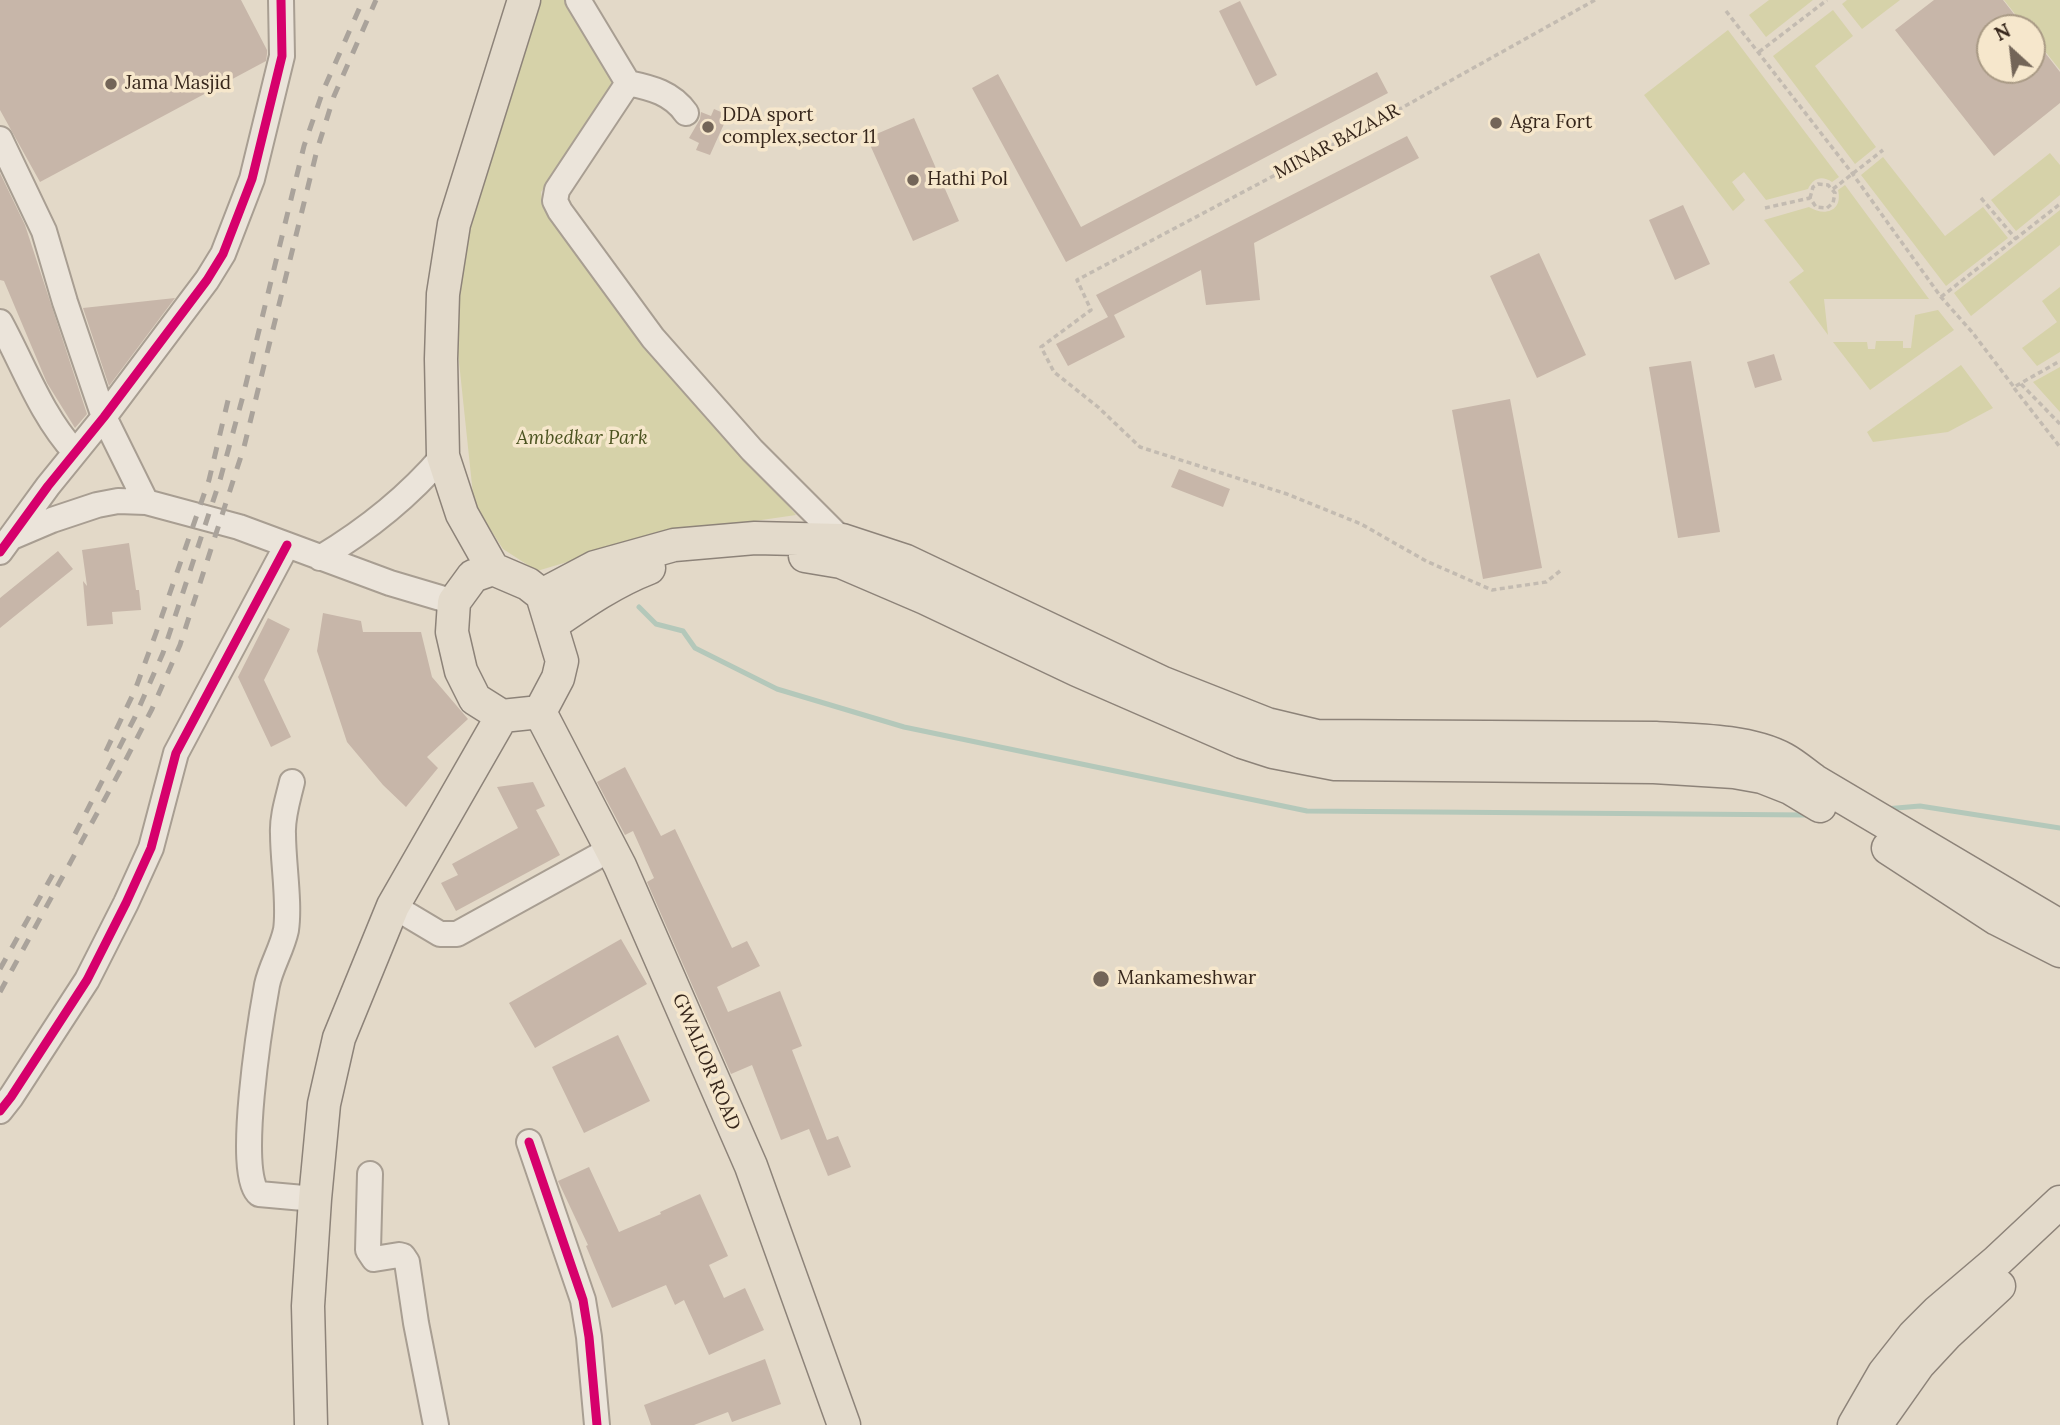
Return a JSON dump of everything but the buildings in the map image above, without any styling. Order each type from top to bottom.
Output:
[{"type":"main road","points":[[493,569],[473,576],[454,602],[452,632],[461,671],[475,699],[502,716],[540,712],[558,678],[562,661],[547,610],[528,584],[493,569],[462,514],[443,456],[443,295],[454,224],[524,0]]},
{"type":"main road","points":[[547,610],[595,567],[674,545],[755,538],[842,540],[906,561],[1163,683],[1267,724],[1291,743]]},
{"type":"main road","points":[[547,610],[655,566],[750,555],[804,555],[841,562],[925,598],[1077,670],[1242,742],[1273,752],[1291,743],[1317,736],[1655,752],[1702,740],[1766,752],[1784,759],[1806,786],[1965,884],[2060,926]]},
{"type":"main road","name":"GWALIOR ROAD","points":[[540,712],[611,849],[751,1166],[844,1425]]},
{"type":"main road","points":[[311,1425],[308,1306],[315,1199],[324,1104],[339,1038],[393,906],[502,716]]},
{"type":"main road","points":[[1965,884],[1997,919],[2060,951]]},
{"type":"main road","points":[[1854,1425],[1884,1373],[1914,1335],[2060,1202]]},
{"type":"main road","points":[[1876,1425],[1919,1364],[1946,1335],[2060,1232]]},
{"type":"street","points":[[6,545],[48,486],[104,417],[207,280],[223,254],[252,180],[282,56],[281,0]]},
{"type":"street","points":[[578,0],[628,83],[667,95],[679,102],[686,113]]},
{"type":"street","points":[[628,83],[556,190],[557,207],[653,338],[752,450],[842,540]]},
{"type":"street","points":[[0,139],[44,232],[104,417],[146,502]]},
{"type":"street","points":[[0,323],[58,433],[75,453]]},
{"type":"street","points":[[320,558],[363,530],[420,482],[443,456]]},
{"type":"street","points":[[6,545],[52,520],[97,506],[118,501],[146,502],[239,527],[320,558],[454,602]]},
{"type":"street","points":[[0,1111],[88,980],[151,848],[176,753],[287,545]]},
{"type":"street","points":[[292,782],[283,828],[286,928],[268,984],[251,1091],[249,1119],[252,1181],[255,1191],[260,1194],[315,1199]]},
{"type":"street","points":[[393,906],[440,934],[457,934],[611,849]]},
{"type":"street","points":[[529,1142],[583,1300],[597,1425]]},
{"type":"street","points":[[370,1174],[368,1250],[374,1259],[400,1255],[407,1262],[436,1425]]},
{"type":"path","points":[[1759,52],[1827,0]]},
{"type":"path","points":[[1726,11],[1852,173],[1941,297],[1972,332],[2060,447]]},
{"type":"path","points":[[1833,188],[1882,150]]},
{"type":"path","points":[[1823,183],[1833,188],[1835,198],[1827,208],[1816,207],[1810,198],[1810,192],[1823,183]]},
{"type":"path","points":[[1765,208],[1810,198]]},
{"type":"path","points":[[1981,198],[2016,239]]},
{"type":"path","points":[[1941,297],[2060,204]]},
{"type":"path","points":[[2014,387],[2060,361]]},
{"type":"path","points":[[2021,384],[2060,424]]},
{"type":"green space","name":"Ambedkar Park","points":[[539,0],[565,0],[609,72],[615,92],[541,192],[543,208],[588,271],[796,515],[658,535],[537,571],[503,549],[474,504],[455,324],[457,258]]},
{"type":"green space","points":[[1769,0],[1813,0],[1766,37],[1749,15]]},
{"type":"green space","points":[[1847,0],[1900,0],[1862,29],[1842,4]]},
{"type":"green space","points":[[2004,0],[2060,0],[2060,70],[2046,52],[2046,14],[2015,14]]},
{"type":"green space","points":[[1833,10],[1853,36],[1815,66],[1876,147],[1855,164],[1773,56]]},
{"type":"green space","points":[[1728,30],[1839,177],[1832,182],[1818,179],[1812,182],[1808,189],[1766,200],[1744,172],[1732,182],[1745,200],[1733,211],[1644,95]]},
{"type":"green space","points":[[2050,153],[2060,165],[2060,195],[2016,231],[1991,200]]},
{"type":"green space","points":[[1883,157],[1945,236],[1983,207],[2008,238],[1946,286],[1861,175]]},
{"type":"green space","points":[[1845,185],[1929,299],[1824,299],[1828,335],[1789,282],[1804,271],[1764,220],[1809,207],[1827,212],[1838,203],[1838,190]]},
{"type":"green space","points":[[2060,210],[2060,245],[1971,316],[1954,293]]},
{"type":"green space","points":[[2060,287],[2060,352],[2037,366],[2022,348],[2057,322],[2042,301]]},
{"type":"green space","points":[[1938,310],[1954,330],[1870,390],[1833,342],[1867,342],[1868,349],[1875,349],[1876,341],[1903,341],[1903,348],[1911,348],[1915,315]]},
{"type":"green space","points":[[1961,365],[1993,408],[1948,432],[1873,442],[1867,432]]},
{"type":"green space","points":[[2060,367],[2060,412],[2033,382]]},
{"type":"waterway","points":[[639,607],[656,624],[683,631],[695,648],[777,689],[904,727],[1307,811],[1809,815]]},
{"type":"waterway","points":[[1885,809],[1920,806],[2060,828]]},
{"type":"railway","points":[[75,834],[135,717],[163,653],[220,480],[304,146],[323,91],[363,0]]},
{"type":"railway","points":[[0,992],[120,771],[152,709],[180,645],[244,447],[317,150],[334,96],[376,0]]},
{"type":"railway","points":[[106,751],[135,690],[209,480],[230,392]]},
{"type":"railway","points":[[0,969],[58,865]]},
{"type":"cycle path","points":[[0,552],[207,280],[223,254],[252,179],[282,56],[281,0]]},
{"type":"cycle path","points":[[0,1111],[87,980],[151,848],[176,753],[287,545]]},
{"type":"cycle path","points":[[529,1142],[583,1300],[597,1425]]},
{"type":"place","name":"Jama Masjid","points":[[111,84]]},
{"type":"place","name":"Agra Fort","points":[[1496,123]]},
{"type":"place","name":"DDA sport complex,sector 11","points":[[708,127]]},
{"type":"place","name":"Hathi Pol","points":[[913,180]]},
{"type":"place","name":"Mankameshwar","points":[[1101,979]]}]
